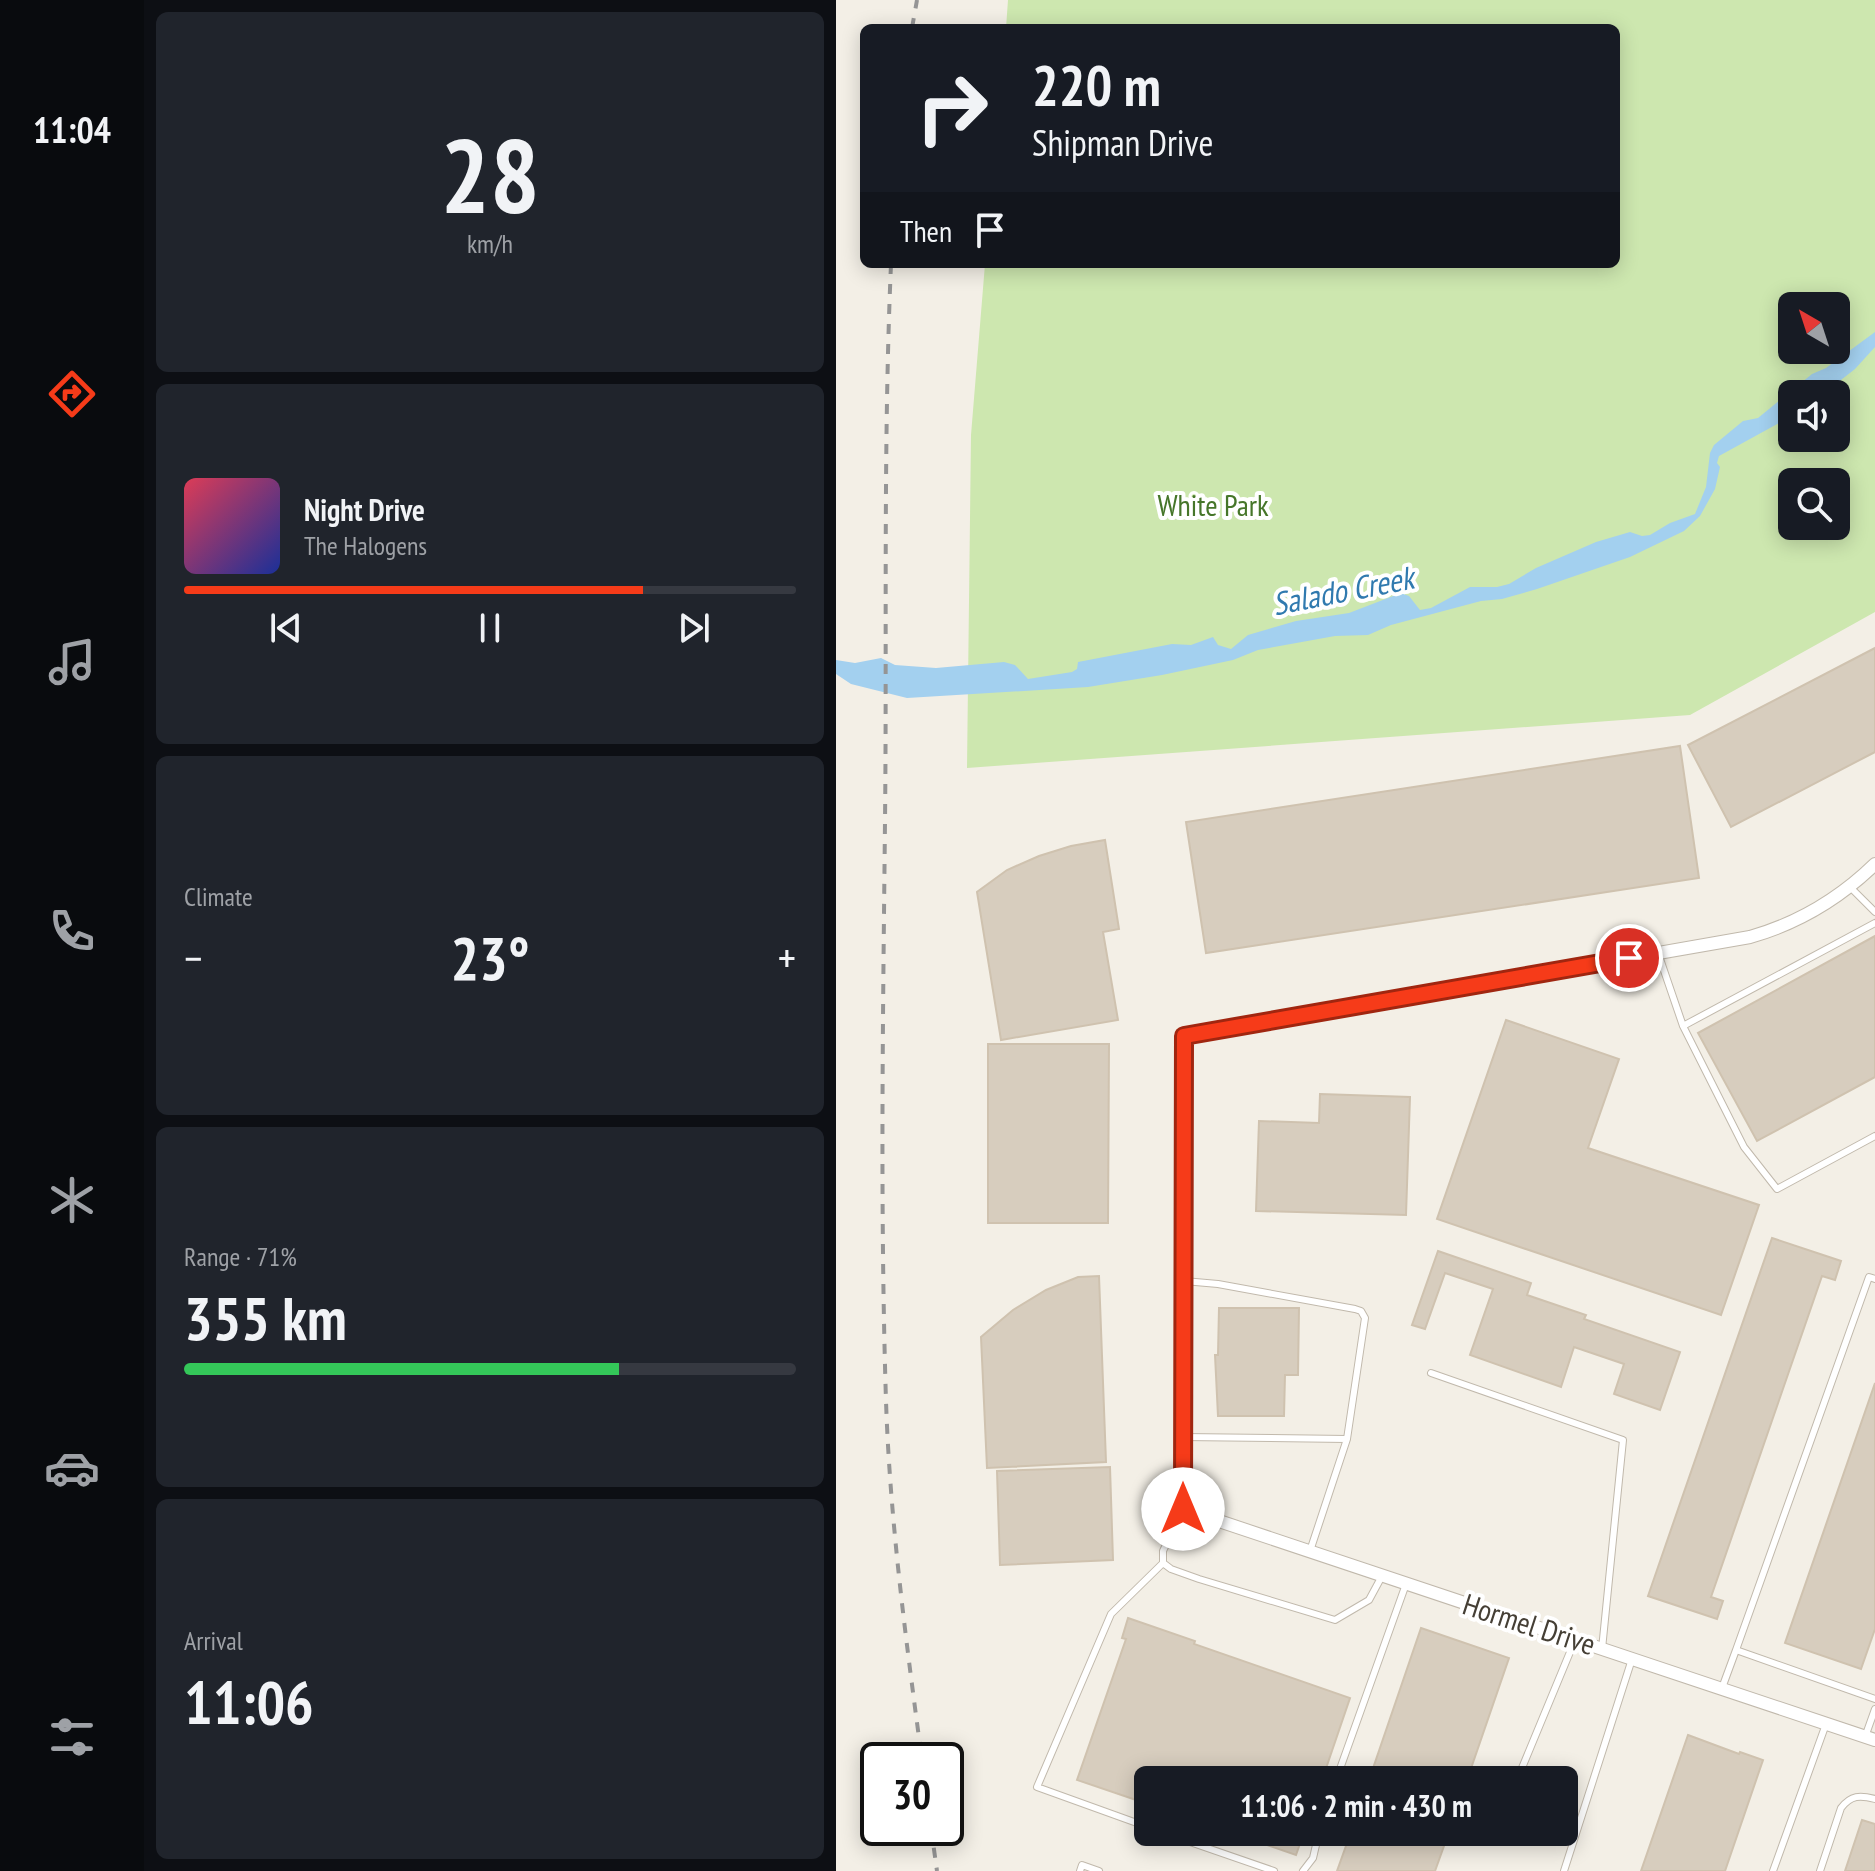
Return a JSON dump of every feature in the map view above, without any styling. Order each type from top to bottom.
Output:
[{"type":"street","points":[[1183,1509],[1184,1036],[1750,937],[1798,920],[1850,887],[1874,866]]},
{"type":"street","name":"Hormel Drive","points":[[1183,1509],[1870,1738]]},
{"type":"lane","points":[[1850,887],[1875,912]]},
{"type":"lane","points":[[1683,1026],[1875,923]]},
{"type":"lane","points":[[1658,953],[1683,1026],[1744,1147],[1777,1189],[1875,1136]]},
{"type":"lane","points":[[1722,1688],[1869,1277],[1875,1279]]},
{"type":"lane","points":[[1184,1281],[1218,1284],[1361,1311],[1365,1318],[1347,1439],[1310,1551]]},
{"type":"lane","points":[[1431,1373],[1623,1440],[1602,1649]]},
{"type":"lane","points":[[1183,1437],[1347,1439]]},
{"type":"lane","points":[[1134,1822],[1037,1787],[1111,1614],[1163,1563],[1163,1551],[1183,1509]]},
{"type":"lane","points":[[1163,1563],[1197,1578],[1335,1620],[1369,1600],[1382,1576]]},
{"type":"lane","points":[[1341,1766],[1406,1584]]},
{"type":"lane","points":[[1523,1766],[1575,1640]]},
{"type":"lane","points":[[1736,1650],[1875,1699]]},
{"type":"lane","points":[[1564,1871],[1632,1659]]},
{"type":"lane","points":[[1870,1738],[1875,1709]]},
{"type":"lane","points":[[1773,1871],[1826,1724]]},
{"type":"lane","points":[[1820,1871],[1841,1808],[1856,1795],[1875,1799]]},
{"type":"lane","points":[[1202,1846],[1274,1871]]},
{"type":"lane","points":[[1303,1871],[1313,1858],[1316,1846]]},
{"type":"lane","points":[[1080,1871],[1082,1865],[1099,1871]]},
{"type":"green space","name":"White Park","points":[[1008,0],[1875,0],[1875,612],[1690,715],[967,768],[971,435],[985,268],[1620,268],[1620,24],[1006,24]]},
{"type":"water","points":[[1875,332],[1875,347],[1841,380],[1805,380],[1831,364],[1850,364],[1850,350]]},
{"type":"water","points":[[1778,402],[1778,424],[1719,456],[1715,489],[1700,516],[1684,531],[1630,557],[1502,599],[1481,601],[1391,625],[1368,635],[1335,636],[1258,650],[1233,660],[1088,687],[907,698],[851,684],[836,674],[836,660],[855,663],[881,658],[895,665],[936,668],[1004,662],[1015,665],[1028,679],[1072,672],[1077,669],[1078,662],[1172,644],[1191,645],[1213,637],[1218,645],[1231,649],[1248,635],[1296,621],[1349,613],[1401,593],[1409,596],[1420,610],[1431,608],[1470,587],[1509,584],[1536,568],[1596,542],[1630,532],[1650,535],[1670,523],[1695,514],[1706,487],[1710,453],[1714,445],[1743,421],[1758,418]]},
{"type":"building","points":[[1875,648],[1875,752],[1731,827],[1688,745]]},
{"type":"building","points":[[1680,746],[1699,878],[1206,953],[1186,822]]},
{"type":"building","points":[[1105,840],[1119,929],[1103,932],[1118,1020],[1001,1040],[977,892],[1007,870],[1039,856]]},
{"type":"building","points":[[1875,936],[1875,1077],[1757,1141],[1698,1033]]},
{"type":"building","points":[[1506,1020],[1619,1059],[1588,1148],[1759,1205],[1721,1315],[1437,1219]]},
{"type":"building","points":[[988,1044],[1109,1044],[1108,1223],[988,1223]]},
{"type":"building","points":[[1320,1094],[1410,1097],[1406,1215],[1256,1211],[1259,1121],[1319,1123]]},
{"type":"building","points":[[1772,1238],[1841,1261],[1835,1280],[1822,1276],[1711,1597],[1723,1601],[1717,1619],[1648,1596]]},
{"type":"building","points":[[1438,1251],[1531,1283],[1527,1295],[1586,1315],[1584,1319],[1680,1352],[1660,1410],[1614,1394],[1624,1364],[1574,1347],[1561,1387],[1470,1355],[1493,1289],[1445,1273],[1425,1329],[1412,1325]]},
{"type":"building","points":[[1099,1276],[1106,1462],[987,1468],[981,1337],[1013,1310],[1046,1290],[1078,1277]]},
{"type":"building","points":[[1219,1308],[1299,1308],[1298,1375],[1285,1375],[1284,1416],[1218,1416],[1215,1355],[1218,1355]]},
{"type":"building","points":[[1875,1383],[1875,1629],[1861,1669],[1785,1643]]},
{"type":"building","points":[[1110,1467],[1113,1560],[1000,1565],[997,1471]]},
{"type":"building","points":[[1128,1618],[1350,1698],[1327,1766],[1134,1766],[1134,1799],[1077,1780],[1126,1639],[1122,1638]]},
{"type":"building","points":[[1421,1628],[1509,1658],[1472,1766],[1374,1766]]},
{"type":"building","points":[[1688,1735],[1763,1760],[1725,1871],[1641,1871]]},
{"type":"building","points":[[1862,1820],[1875,1824],[1875,1871],[1845,1871]]},
{"type":"building","points":[[1270,1846],[1299,1846],[1296,1855]]},
{"type":"building","points":[[1346,1846],[1444,1846],[1435,1871],[1337,1871]]},
{"type":"railway","points":[[913,24],[917,0]]},
{"type":"railway","points":[[891,268],[886,473],[882,1111],[884,1329],[895,1536],[920,1742]]},
{"type":"railway","points":[[934,1846],[937,1871]]},
{"type":"route","points":[[1183,1509],[1184,1036],[1629,958]]},
{"type":"water label","name":"Salado Creek","points":[[1343,591]]}]
